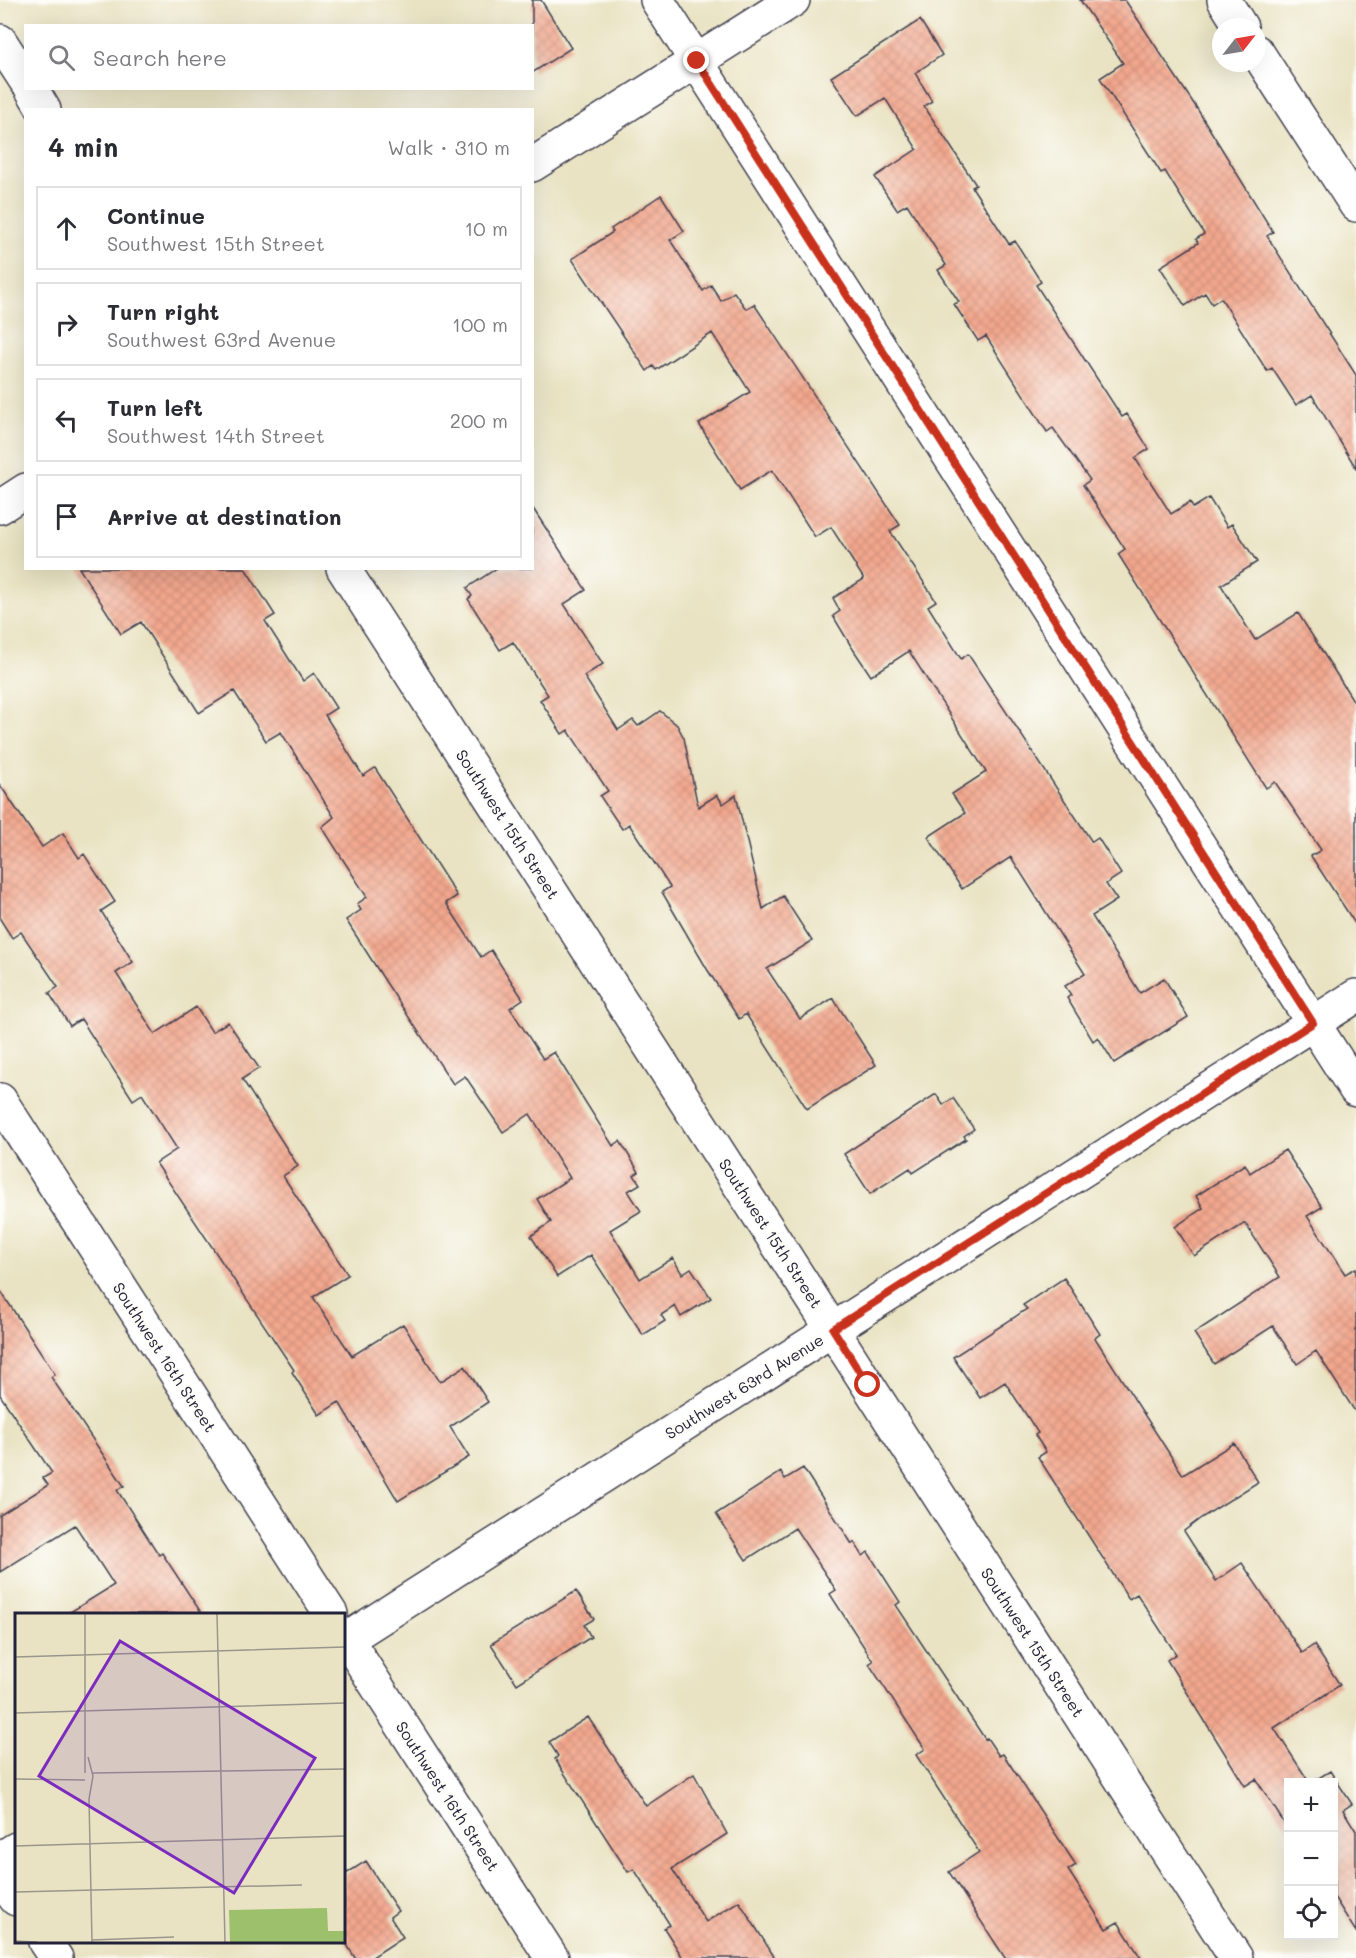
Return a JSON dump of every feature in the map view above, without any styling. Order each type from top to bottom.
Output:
[{"type":"street","points":[[657,0],[1356,1090]]},
{"type":"street","points":[[534,164],[793,0]]},
{"type":"street","points":[[1224,0],[1235,18]]},
{"type":"street","points":[[0,41],[24,78]]},
{"type":"street","points":[[1266,66],[1356,205]]},
{"type":"street","points":[[32,90],[43,108]]},
{"type":"street","points":[[0,507],[24,491]]},
{"type":"street","name":"Southwest 15th Street","points":[[345,570],[1236,1958]]},
{"type":"street","name":"Southwest 63rd Avenue","points":[[345,1630],[833,1329],[1356,996]]},
{"type":"street","name":"Southwest 16th Street","points":[[0,1100],[329,1613]]},
{"type":"street","name":"Southwest 16th Street","points":[[345,1638],[552,1958]]},
{"type":"street","points":[[0,1859],[15,1850]]},
{"type":"street","points":[[0,1876],[15,1898]]},
{"type":"street","points":[[46,1943],[56,1958]]},
{"type":"building","points":[[532,0],[541,0],[571,48],[534,72],[534,24],[532,24]]},
{"type":"building","points":[[1080,0],[1125,0],[1196,107],[1273,232],[1267,236],[1356,375],[1356,468],[1312,395],[1296,405],[1272,368],[1267,371],[1221,298],[1212,304],[1205,293],[1185,306],[1160,267],[1198,243],[1196,239],[1204,234],[1165,171],[1161,173],[1100,78],[1123,63]]},
{"type":"building","points":[[920,20],[942,55],[915,73],[932,101],[924,106],[976,185],[972,187],[1009,244],[1015,241],[1041,282],[1036,285],[1122,417],[1127,414],[1149,449],[1135,458],[1171,514],[1190,502],[1193,508],[1209,498],[1227,527],[1232,524],[1257,562],[1221,585],[1255,640],[1298,613],[1356,705],[1356,925],[1311,856],[1321,850],[1275,782],[1266,788],[1118,554],[1125,549],[1083,485],[1090,480],[1053,428],[1047,432],[986,336],[978,341],[954,304],[959,302],[938,270],[946,265],[907,204],[897,210],[875,177],[917,149],[885,98],[857,116],[831,77]]},
{"type":"building","points":[[661,195],[684,231],[670,240],[703,291],[711,285],[721,301],[734,292],[746,309],[754,304],[900,525],[890,531],[936,601],[928,606],[961,659],[968,654],[1092,842],[1098,838],[1121,874],[1106,884],[1117,900],[1092,916],[1140,993],[1164,978],[1188,1017],[1114,1063],[1098,1037],[1093,1041],[1067,998],[1071,995],[1065,986],[1085,974],[1011,857],[962,889],[928,837],[965,813],[952,794],[986,772],[909,651],[871,676],[851,646],[833,616],[840,611],[833,598],[864,579],[831,527],[815,537],[772,470],[740,490],[699,424],[750,392],[712,333],[656,370],[653,366],[647,371],[572,259],[613,232],[611,229]]},
{"type":"building","points":[[534,510],[586,590],[564,604],[603,664],[584,676],[618,730],[633,720],[638,726],[660,711],[677,725],[684,738],[698,807],[717,795],[723,804],[736,795],[763,909],[783,896],[812,941],[767,969],[800,1019],[833,998],[876,1065],[807,1109],[746,1014],[739,1019],[707,969],[662,892],[670,887],[629,824],[622,829],[600,796],[608,791],[568,730],[562,734],[540,700],[548,695],[513,642],[500,650],[468,599],[472,596],[467,588],[494,570],[534,570]]},
{"type":"building","points":[[80,570],[246,570],[275,615],[265,621],[303,681],[314,673],[336,708],[325,715],[363,776],[375,768],[457,896],[446,903],[481,957],[491,950],[523,999],[510,1008],[543,1059],[554,1052],[613,1146],[620,1141],[639,1172],[634,1175],[640,1184],[628,1191],[641,1211],[610,1230],[640,1279],[673,1258],[682,1274],[691,1268],[711,1298],[681,1317],[675,1306],[661,1315],[665,1321],[643,1335],[591,1255],[557,1277],[531,1236],[551,1222],[537,1199],[570,1178],[530,1114],[503,1132],[465,1076],[453,1084],[387,984],[346,920],[361,910],[357,904],[367,897],[322,827],[334,817],[281,732],[266,741],[234,691],[199,713],[141,622],[121,634]]},
{"type":"building","points":[[0,785],[42,847],[63,833],[79,858],[84,854],[115,902],[101,911],[133,962],[116,973],[155,1034],[196,1007],[212,1032],[228,1022],[259,1068],[242,1079],[298,1166],[283,1176],[348,1275],[313,1297],[352,1356],[403,1324],[440,1382],[465,1366],[488,1402],[450,1427],[469,1457],[398,1501],[339,1402],[319,1415],[292,1372],[294,1370],[156,1163],[177,1149],[142,1094],[133,1100],[81,1019],[70,1026],[49,993],[58,987],[21,932],[12,938],[0,919]]},
{"type":"building","points":[[936,1094],[943,1105],[953,1098],[974,1129],[964,1136],[966,1139],[913,1173],[910,1168],[870,1194],[844,1154]]},
{"type":"building","points":[[1285,1150],[1322,1207],[1307,1216],[1345,1274],[1356,1268],[1356,1413],[1316,1351],[1297,1364],[1273,1326],[1214,1364],[1194,1333],[1280,1277],[1245,1223],[1194,1256],[1175,1227],[1203,1208],[1196,1196],[1245,1164],[1250,1173]]},
{"type":"building","points":[[1064,1278],[1100,1334],[1095,1338],[1183,1475],[1234,1443],[1258,1482],[1184,1531],[1216,1581],[1242,1563],[1302,1653],[1314,1645],[1340,1685],[1274,1728],[1306,1778],[1284,1778],[1284,1823],[1256,1779],[1245,1786],[1167,1660],[1176,1654],[1137,1594],[1129,1599],[1038,1457],[1046,1452],[1035,1435],[1038,1433],[1005,1382],[980,1398],[953,1357],[1027,1309],[1023,1305]]},
{"type":"building","points":[[0,1290],[55,1374],[51,1377],[124,1486],[117,1490],[159,1555],[162,1553],[201,1613],[69,1613],[114,1585],[75,1525],[0,1572],[0,1515],[48,1485],[43,1478],[52,1473],[0,1395]]},
{"type":"building","points":[[803,1468],[852,1544],[854,1542],[863,1556],[868,1552],[900,1602],[896,1605],[985,1739],[987,1738],[999,1756],[1003,1754],[1076,1865],[1068,1870],[1106,1929],[1118,1922],[1141,1958],[1005,1958],[949,1872],[979,1852],[916,1755],[925,1749],[869,1664],[873,1661],[830,1594],[836,1590],[795,1528],[746,1560],[716,1514],[781,1472],[785,1479]]},
{"type":"building","points":[[576,1591],[594,1619],[584,1625],[591,1637],[517,1684],[491,1644]]},
{"type":"building","points":[[588,1717],[646,1806],[694,1774],[727,1834],[672,1869],[706,1922],[739,1901],[775,1958],[683,1958],[664,1928],[670,1925],[634,1869],[628,1872],[555,1759],[558,1756],[549,1742]]},
{"type":"building","points":[[1330,1771],[1335,1778],[1319,1778]]},
{"type":"building","points":[[1338,1783],[1352,1804],[1343,1810],[1356,1831],[1356,1932],[1338,1903]]},
{"type":"building","points":[[366,1861],[398,1911],[390,1917],[403,1937],[371,1958],[355,1958],[345,1942],[345,1874]]},
{"type":"route","points":[[697,61],[1313,1023],[833,1329],[868,1385]]}]
